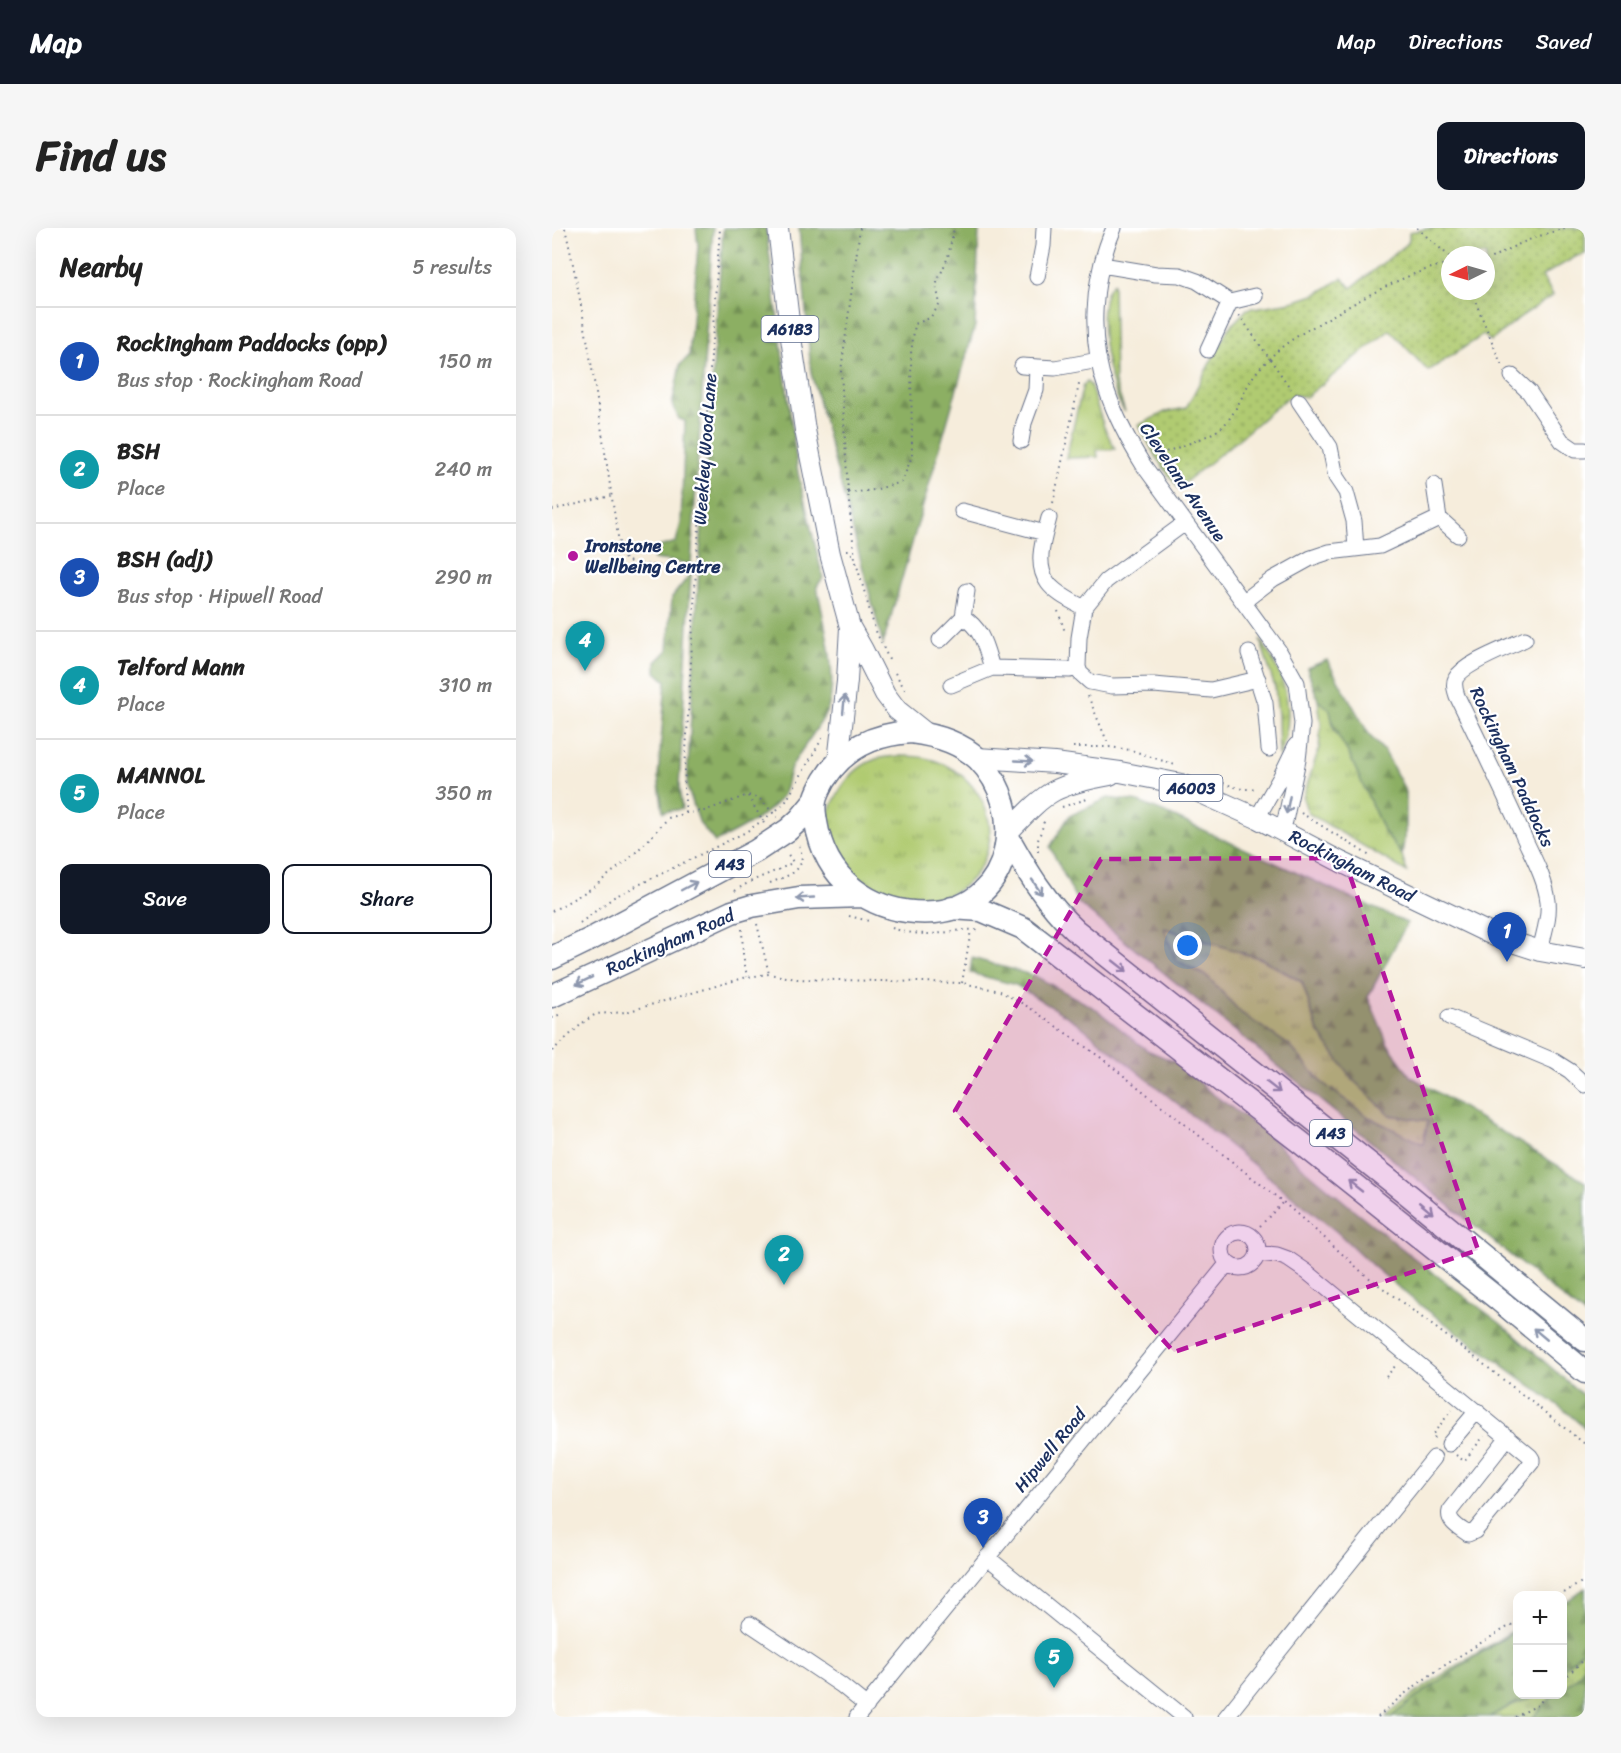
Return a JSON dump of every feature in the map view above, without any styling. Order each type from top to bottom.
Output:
[{"type":"highway","name":"A43","points":[[896,733],[927,734],[947,740],[977,758],[999,791],[1006,814],[1008,835],[1002,865],[987,887],[976,896],[952,908],[937,912],[907,911],[878,903],[863,896],[846,883],[831,866],[821,846],[814,802],[821,786],[838,762],[862,743],[896,733]]},
{"type":"highway","name":"Rockingham Road","points":[[552,958],[756,850],[788,830],[814,802]]},
{"type":"highway","name":"A43","points":[[1008,835],[1024,867],[1041,893],[1075,930],[1410,1196],[1585,1340]]},
{"type":"highway","name":"Rockingham Road","points":[[552,996],[732,912],[799,898],[863,896]]},
{"type":"highway","name":"A43","points":[[952,908],[981,910],[1023,928],[1309,1149],[1499,1300],[1585,1372]]},
{"type":"main road","name":"A6183","points":[[778,228],[805,430],[830,554],[849,627],[847,681],[838,762]]},
{"type":"main road","name":"A6183","points":[[849,627],[885,694],[897,710],[927,734]]},
{"type":"main road","name":"Rockingham Road","points":[[977,758],[1055,763],[1120,772],[1181,784],[1257,818],[1497,938],[1540,951],[1585,959]]},
{"type":"main road","name":"Rockingham Road","points":[[1008,835],[1036,805],[1053,791],[1120,772]]},
{"type":"street","points":[[1036,277],[1043,246],[1044,228]]},
{"type":"street","name":"Cleveland Avenue","points":[[1114,228],[1102,265],[1095,310],[1099,360],[1106,390],[1130,443],[1144,466],[1279,651],[1297,683],[1302,724],[1301,737],[1285,821],[1280,830]]},
{"type":"street","points":[[1102,265],[1156,274],[1180,275],[1197,281],[1230,302],[1255,296]]},
{"type":"street","points":[[1208,350],[1230,302]]},
{"type":"street","points":[[1021,441],[1024,423],[1036,390],[1030,367],[1055,368],[1099,360]]},
{"type":"street","points":[[1512,376],[1529,392],[1562,441],[1575,450],[1585,450]]},
{"type":"street","points":[[1299,401],[1330,447],[1336,477],[1346,492],[1354,521],[1356,549]]},
{"type":"street","points":[[1434,485],[1439,518],[1458,535]]},
{"type":"street","points":[[962,511],[1046,533]]},
{"type":"street","points":[[1049,518],[1040,560],[1042,570],[1048,583],[1066,598],[1084,608]]},
{"type":"street","points":[[1243,602],[1273,579],[1304,561],[1329,552],[1380,546],[1439,518]]},
{"type":"street","points":[[1185,523],[1106,581],[1084,608],[1079,638],[1078,667],[1080,673],[1090,682],[1112,686],[1154,685],[1211,690],[1258,679]]},
{"type":"street","points":[[940,640],[963,617],[966,591]]},
{"type":"street","points":[[963,617],[974,624],[981,634],[992,668]]},
{"type":"street","name":"Rockingham Paddocks","points":[[1526,639],[1463,669],[1456,677],[1454,686],[1456,696],[1500,785],[1545,887],[1548,915],[1540,951]]},
{"type":"street","points":[[1249,652],[1264,703],[1269,749]]},
{"type":"street","points":[[951,685],[992,668],[1070,670],[1078,667]]},
{"type":"street","points":[[1257,818],[1301,737]]},
{"type":"street","points":[[1449,1017],[1554,1061],[1570,1071],[1585,1085]]},
{"type":"street","points":[[1242,1232],[1251,1236],[1257,1243],[1258,1253],[1254,1261],[1238,1268],[1228,1263],[1224,1258],[1223,1245],[1226,1239],[1242,1232]]},
{"type":"street","points":[[1258,1253],[1288,1259],[1307,1272],[1530,1455],[1532,1462],[1475,1531],[1468,1534],[1450,1520],[1450,1511],[1508,1437]]},
{"type":"street","name":"Hipwell Road","points":[[862,1711],[1228,1263]]},
{"type":"street","points":[[1448,1447],[1477,1411]]},
{"type":"street","points":[[1226,1717],[1434,1458]]},
{"type":"street","points":[[987,1557],[1184,1717]]},
{"type":"street","points":[[750,1624],[841,1684],[862,1711]]},
{"type":"path","points":[[565,228],[586,329],[621,555],[633,563],[696,570]]},
{"type":"path","name":"Weekley Wood Lane","points":[[686,813],[684,789],[696,570],[720,228]]},
{"type":"path","points":[[860,228],[841,371],[848,493],[855,559],[875,629],[891,664]]},
{"type":"path","points":[[848,493],[874,490],[902,482],[912,456],[910,353],[915,324],[930,318],[940,304],[936,285],[948,257],[954,228]]},
{"type":"path","points":[[1417,228],[1441,250]]},
{"type":"path","points":[[1495,256],[1551,230],[1569,228]]},
{"type":"path","points":[[1154,457],[1213,433],[1222,426],[1229,419],[1252,378],[1291,340],[1409,275],[1441,265]]},
{"type":"path","points":[[1476,300],[1503,370],[1512,376]]},
{"type":"path","points":[[1230,302],[1299,401]]},
{"type":"path","points":[[1049,518],[1082,375]]},
{"type":"path","points":[[552,510],[612,496]]},
{"type":"path","points":[[895,673],[910,696]]},
{"type":"path","points":[[902,693],[906,691]]},
{"type":"path","points":[[573,926],[614,897],[746,832],[775,814],[785,803],[826,729]]},
{"type":"path","points":[[748,795],[763,823]]},
{"type":"path","points":[[552,911],[592,888],[628,859],[668,818],[704,811],[748,795],[761,800],[775,814]]},
{"type":"path","points":[[1038,854],[1038,840],[1044,823],[1039,819]]},
{"type":"path","points":[[770,883],[791,874],[801,866],[800,847],[796,842]]},
{"type":"path","points":[[732,894],[747,882],[793,862],[785,851]]},
{"type":"path","points":[[756,920],[769,974]]},
{"type":"path","points":[[742,924],[743,954],[747,977]]},
{"type":"path","points":[[962,983],[971,929]]},
{"type":"path","points":[[552,1051],[585,1020],[596,1014],[626,1012],[747,977],[769,974],[797,979],[962,983],[1000,991],[1100,1057],[1283,1202],[1363,1273],[1585,1444]]},
{"type":"path","points":[[1260,1226],[1283,1202]]},
{"type":"path","points":[[1386,1377],[1399,1360]]},
{"type":"path","points":[[1456,1405],[1432,1435],[1464,1461],[1486,1434]]},
{"type":"path","points":[[1567,1591],[1585,1580]]},
{"type":"path","points":[[1378,1717],[1398,1698],[1428,1676],[1513,1624]]},
{"type":"path","points":[[1567,1675],[1585,1659]]},
{"type":"path","points":[[1515,1717],[1538,1705],[1543,1699]]},
{"type":"highlighted area","points":[[1344,858],[1478,1250],[1174,1352],[955,1111],[1101,859]]},
{"type":"green space","points":[[696,228],[713,228],[691,564],[654,559],[652,549],[676,542],[681,523],[685,421],[679,419],[672,405],[680,365],[689,356],[698,246]]},
{"type":"green space","points":[[723,228],[766,228],[798,473],[823,578],[817,586],[829,647],[832,680],[828,708],[792,766],[782,796],[760,817],[715,842],[700,824],[687,787],[699,568]]},
{"type":"green space","points":[[799,228],[979,228],[975,326],[883,644],[811,373]]},
{"type":"green space","points":[[1446,228],[1585,228],[1585,254],[1577,256],[1542,276],[1553,295],[1491,341],[1483,335],[1428,371],[1390,330],[1306,397],[1296,395],[1284,400],[1178,488],[1156,457],[1139,425],[1165,412],[1186,408],[1228,329],[1247,309],[1292,302],[1317,294],[1342,278],[1351,288],[1407,244],[1409,232]]},
{"type":"green space","points":[[1113,283],[1115,382],[1125,412],[1108,367],[1102,326],[1106,293]]},
{"type":"green space","points":[[1087,382],[1115,449],[1097,450],[1098,457],[1066,458],[1083,385]]},
{"type":"green space","points":[[691,573],[679,787],[682,809],[663,812],[658,777],[666,681],[656,672],[656,662],[668,650],[672,597]]},
{"type":"green space","points":[[1260,639],[1277,668],[1286,696],[1287,726],[1279,758],[1275,688]]},
{"type":"green space","points":[[1327,660],[1370,736],[1385,752],[1406,792],[1406,826],[1402,855],[1384,832],[1349,754],[1334,729],[1330,710],[1318,700],[1307,668]]},
{"type":"green space","points":[[1318,700],[1330,710],[1334,729],[1349,754],[1384,832],[1402,855],[1407,872],[1308,813],[1303,798],[1319,748],[1321,724]]},
{"type":"green space","points":[[896,756],[927,758],[953,770],[968,781],[979,795],[986,811],[990,828],[989,846],[982,863],[966,884],[949,895],[936,899],[918,900],[865,882],[852,876],[842,867],[832,847],[824,825],[837,795],[849,777],[878,758]]},
{"type":"green space","points":[[1108,798],[1139,802],[1407,923],[1368,997],[1388,1044],[1410,1076],[1585,1182],[1585,1316],[1078,903],[1050,847],[1069,816]],"holes":[[[1164,928],[1262,959],[1302,982],[1318,1031],[1352,1079],[1390,1115],[1428,1121],[1423,1144],[1370,1118],[1321,1082],[1290,1046],[1241,1013],[1208,977],[1176,960]]]},
{"type":"green space","points":[[1163,928],[1262,959],[1302,982],[1318,1031],[1390,1115],[1428,1121],[1423,1145],[1370,1118],[1321,1082],[1290,1046],[1241,1013],[1208,977],[1176,960]]},
{"type":"green space","points":[[972,958],[1035,976],[1094,1008],[1147,1050],[1180,1064],[1210,1092],[1265,1132],[1353,1209],[1500,1323],[1585,1397],[1585,1428],[1564,1410],[1416,1302],[1337,1232],[1076,1022],[1016,985],[970,973]]},
{"type":"green space","points":[[1585,1588],[1585,1648],[1567,1665],[1567,1645],[1567,1601]]},
{"type":"green space","points":[[1513,1630],[1391,1717],[1386,1717],[1437,1678]]},
{"type":"green space","points":[[1513,1632],[1513,1699],[1528,1699],[1489,1717],[1391,1717],[1421,1694]]},
{"type":"green space","points":[[1585,1648],[1583,1668],[1567,1685],[1567,1665]]},
{"type":"green space","points":[[1585,1666],[1585,1717],[1533,1717],[1550,1699],[1567,1699],[1567,1685],[1577,1677]]},
{"type":"green space","points":[[1528,1699],[1550,1699],[1533,1717],[1489,1717]]},
{"type":"place","name":"Ironstone Wellbeing Centre","points":[[573,556]]},
{"type":"place","name":"Telford Mann","points":[[585,671]]},
{"type":"place","name":"Rockingham Paddocks (opp)","points":[[1507,962]]},
{"type":"place","name":"BSH","points":[[784,1285]]},
{"type":"place","name":"BSH (adj)","points":[[983,1548]]},
{"type":"place","name":"MANNOL","points":[[1054,1688]]}]
